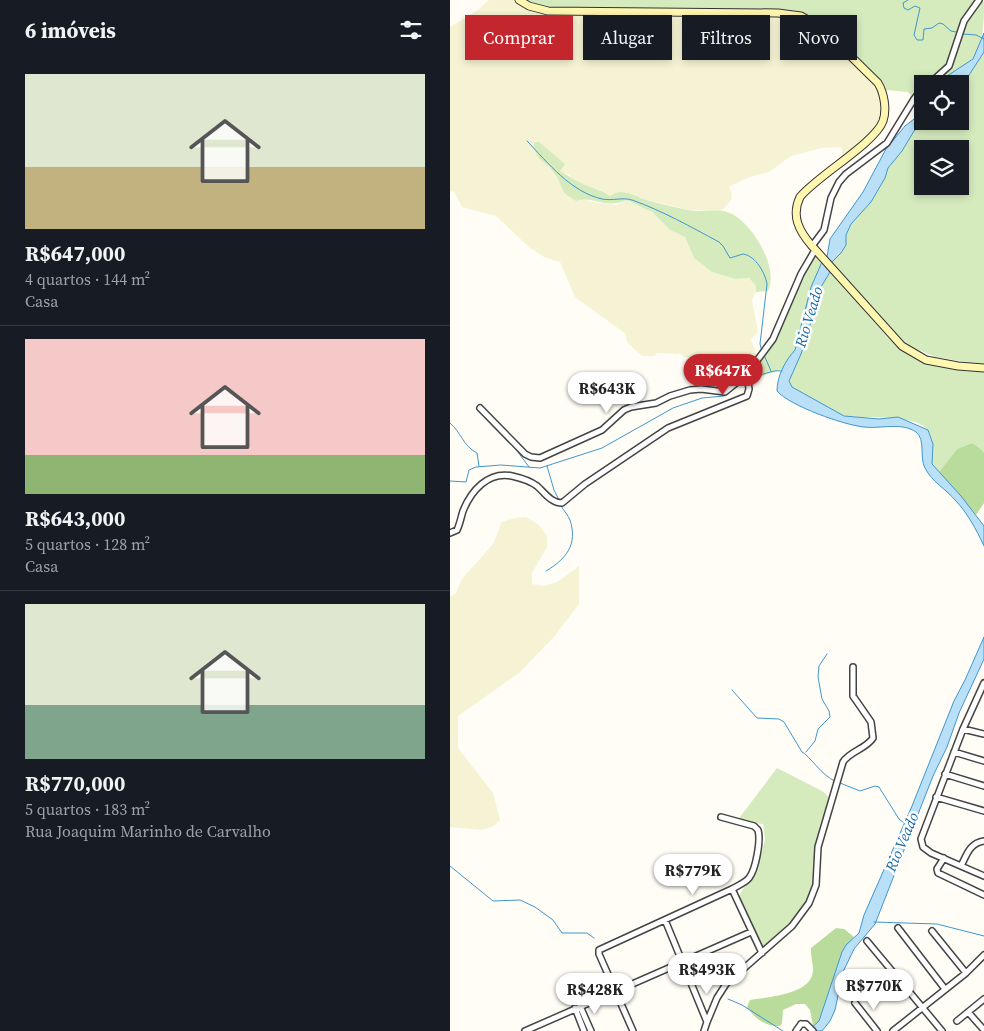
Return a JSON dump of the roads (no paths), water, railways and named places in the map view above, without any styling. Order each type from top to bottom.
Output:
[{"type":"main road","points":[[519,0],[529,6],[548,11],[778,13],[801,16],[822,28],[878,83],[882,91],[883,121],[873,135],[800,197],[796,204],[796,222],[803,236],[813,248],[902,346],[913,354],[942,363],[984,368]]},
{"type":"street","points":[[939,75],[949,66],[964,21],[979,0]]},
{"type":"street","points":[[480,408],[525,454],[531,458],[540,458],[602,430],[624,410],[631,407],[644,403],[656,403],[670,396],[690,390],[706,389],[725,392],[747,374],[773,339],[813,248],[824,230],[831,198],[839,182],[846,174],[887,143],[914,99]]},
{"type":"street","points":[[450,533],[457,530],[464,510],[476,491],[491,477],[504,474],[524,479],[537,486],[555,502],[565,501],[585,484],[668,428],[744,399],[749,394],[747,374]]},
{"type":"street","points":[[704,1031],[720,991],[792,926],[809,902],[816,886],[818,847],[843,762],[847,757],[869,744],[873,738],[871,722],[853,696],[853,667]]},
{"type":"street","points":[[984,683],[963,729],[921,839],[923,847],[984,876]]},
{"type":"street","points":[[963,729],[984,734]]},
{"type":"street","points":[[954,752],[984,761]]},
{"type":"street","points":[[945,774],[984,786]]},
{"type":"street","points":[[936,797],[984,811]]},
{"type":"street","points":[[632,1031],[599,954],[600,949],[732,889],[748,879],[752,872],[759,833],[754,826],[721,818]]},
{"type":"street","points":[[961,866],[971,847],[975,843],[984,841]]},
{"type":"street","points":[[944,858],[937,869],[938,873],[982,894],[984,886]]},
{"type":"street","points":[[732,889],[762,953]]},
{"type":"street","points":[[665,920],[707,1022]]},
{"type":"street","points":[[898,928],[945,989]]},
{"type":"street","points":[[932,931],[966,973]]},
{"type":"street","points":[[525,1031],[681,961],[751,932]]},
{"type":"street","points":[[867,941],[942,1031]]},
{"type":"street","points":[[893,1031],[983,958]]},
{"type":"street","points":[[957,1021],[984,1000]]},
{"type":"street","points":[[855,1003],[877,1031]]},
{"type":"street","points":[[578,1007],[584,1031]]},
{"type":"street","points":[[578,1007],[591,1031]]},
{"type":"street","points":[[968,1012],[984,1030]]},
{"type":"street","points":[[797,1031],[801,1024],[805,1023],[813,1031]]},
{"type":"water","points":[[984,33],[984,52],[969,75],[949,75],[973,59]]},
{"type":"water","points":[[914,119],[915,130],[888,168],[885,178],[871,202],[851,224],[846,235],[846,245],[832,262],[827,257],[830,239],[863,192],[886,149],[905,126]]},
{"type":"water","name":"Rio Veado","points":[[822,262],[830,272],[815,297],[811,322],[801,354],[789,381],[792,387],[844,416],[879,419],[898,417],[928,430],[933,444],[932,464],[961,496],[984,526],[984,546],[964,511],[925,468],[922,459],[921,439],[916,432],[904,427],[864,427],[844,423],[793,403],[777,391],[782,369],[795,350],[811,287]]},
{"type":"water","name":"Rio Veado","points":[[984,637],[984,659],[933,776],[875,924],[854,949],[843,972],[835,1010],[830,1021],[822,1031],[808,1031],[819,1021],[842,952],[846,945],[859,933],[864,915],[912,806],[954,701]]},
{"type":"waterway","points":[[908,0],[903,3],[904,8],[908,10],[915,6],[920,8],[914,35],[917,40],[923,40],[924,29],[932,28],[939,23],[956,32]]},
{"type":"waterway","points":[[963,34],[976,35],[984,39]]},
{"type":"waterway","points":[[527,141],[561,176],[580,190],[602,199],[629,199],[643,204],[719,242],[730,258],[743,254],[756,261],[762,270],[767,284],[760,344],[762,351]]},
{"type":"waterway","points":[[764,355],[771,371]]},
{"type":"waterway","points":[[750,376],[782,371]]},
{"type":"waterway","points":[[450,481],[466,482],[469,470],[476,467],[501,465],[540,468],[602,448],[673,408],[702,398],[724,396],[744,382]]},
{"type":"waterway","points":[[450,423],[465,443],[477,453],[479,466]]},
{"type":"waterway","points":[[509,440],[529,467]]},
{"type":"waterway","points":[[547,466],[559,500]]},
{"type":"waterway","points":[[546,571],[564,556],[571,544],[572,529],[570,520],[561,506]]},
{"type":"waterway","points":[[806,752],[815,741],[818,729],[830,717],[829,711],[822,699],[818,677],[819,666],[827,654]]},
{"type":"waterway","points":[[732,690],[757,718],[779,719],[784,722],[802,752],[830,779],[835,781]]},
{"type":"waterway","points":[[840,783],[860,791],[875,786],[879,787],[899,819],[904,823]]},
{"type":"waterway","points":[[450,866],[493,901],[520,900],[535,907],[553,920],[562,933],[587,933],[594,938]]},
{"type":"waterway","points":[[874,922],[937,924],[984,936]]},
{"type":"waterway","points":[[728,999],[742,1005],[783,1031]]}]
